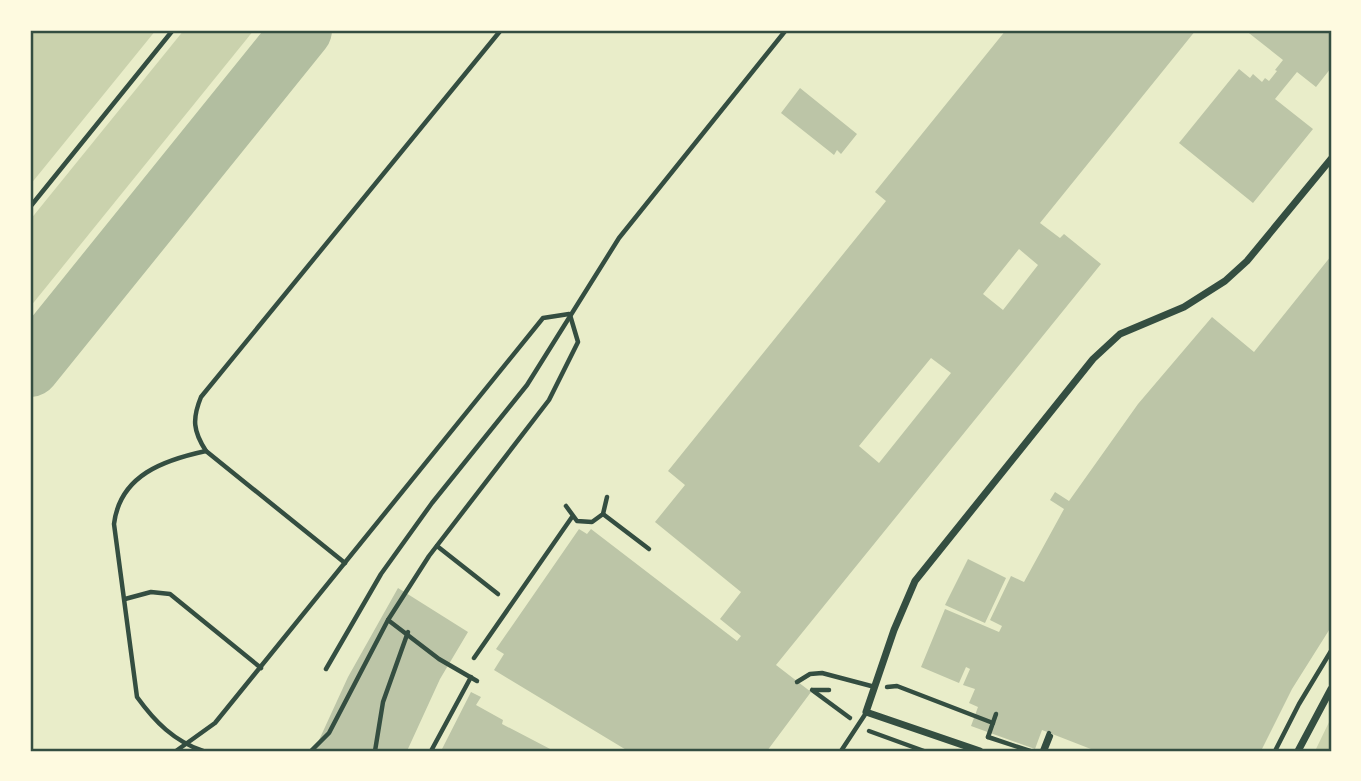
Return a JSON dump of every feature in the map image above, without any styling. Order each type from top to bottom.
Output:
[{"type":"street","points":[[980,751],[866,712],[915,581],[1093,359],[1120,334],[1184,307],[1224,281],[1263,243],[1331,159]]},
{"type":"street","points":[[1298,751],[1331,689]]},
{"type":"lane","points":[[30,207],[173,30]]},
{"type":"lane","points":[[345,563],[206,451],[195,434],[194,416],[201,397],[501,30]]},
{"type":"lane","points":[[326,669],[381,573],[432,503],[527,385],[619,238],[786,30]]},
{"type":"lane","points":[[311,751],[329,733],[388,620],[437,546],[550,400],[578,342],[570,314]]},
{"type":"lane","points":[[176,751],[215,723],[543,317],[570,314]]},
{"type":"lane","points":[[203,751],[184,744],[153,720],[137,697],[114,524],[122,497],[152,467],[170,459],[206,451]]},
{"type":"lane","points":[[566,506],[572,517],[584,522],[598,519],[603,514],[607,497]]},
{"type":"lane","points":[[603,514],[649,549]]},
{"type":"lane","points":[[474,658],[572,517]]},
{"type":"lane","points":[[437,546],[498,594]]},
{"type":"lane","points":[[125,599],[151,592],[170,594],[261,668]]},
{"type":"lane","points":[[388,620],[408,632],[439,659],[477,681]]},
{"type":"lane","points":[[375,751],[390,679],[408,632]]},
{"type":"lane","points":[[797,682],[810,674],[821,673],[875,687]]},
{"type":"lane","points":[[431,751],[471,677]]},
{"type":"lane","points":[[841,751],[866,712]]},
{"type":"lane","points":[[1043,751],[1051,734]]},
{"type":"path","points":[[1275,751],[1331,651]]},
{"type":"path","points":[[875,687],[897,686],[993,723]]},
{"type":"path","points":[[813,691],[838,689]]},
{"type":"path","points":[[986,744],[996,714]]},
{"type":"path","points":[[988,737],[1030,751]]},
{"type":"green space","points":[[30,30],[156,30],[30,185]]},
{"type":"green space","points":[[184,30],[254,30],[30,307],[30,220]]},
{"type":"green space","points":[[1331,718],[1331,751],[1314,751],[1316,749]]},
{"type":"building","points":[[1006,30],[1196,30],[1040,223],[1060,238],[1064,234],[1101,264],[776,665],[811,692],[767,751],[628,751],[494,670],[504,654],[496,649],[579,529],[587,534],[591,529],[737,641],[741,636],[720,619],[741,592],[655,522],[685,485],[668,471],[886,201],[875,192]],"holes":[[[1019,249],[1038,265],[1003,310],[983,294]],[[931,358],[951,373],[879,463],[859,446]]]},
{"type":"building","points":[[1245,30],[1331,30],[1331,68],[1316,87],[1297,72],[1275,99],[1313,129],[1253,203],[1179,143],[1239,69],[1250,78],[1253,74],[1262,82],[1265,78],[1269,81],[1277,71],[1275,70],[1283,60]]},
{"type":"building","points":[[800,88],[857,134],[841,154],[837,150],[834,155],[781,113]]},
{"type":"building","points":[[1331,256],[1331,627],[1292,689],[1261,751],[1096,751],[1042,730],[1035,749],[971,726],[978,707],[969,703],[975,689],[963,685],[970,669],[966,667],[959,683],[921,667],[945,609],[999,632],[1002,626],[990,620],[1011,576],[1024,582],[1064,509],[1050,500],[1055,492],[1069,501],[1138,404],[1212,317],[1254,352]]},
{"type":"building","points":[[968,559],[1006,578],[985,623],[945,605]]},
{"type":"building","points":[[398,588],[468,632],[440,679],[407,751],[314,751],[348,677]]},
{"type":"building","points":[[471,692],[481,697],[476,705],[503,720],[502,724],[554,751],[441,751]]},
{"type":"taxiway","points":[[30,367],[302,30]]}]
